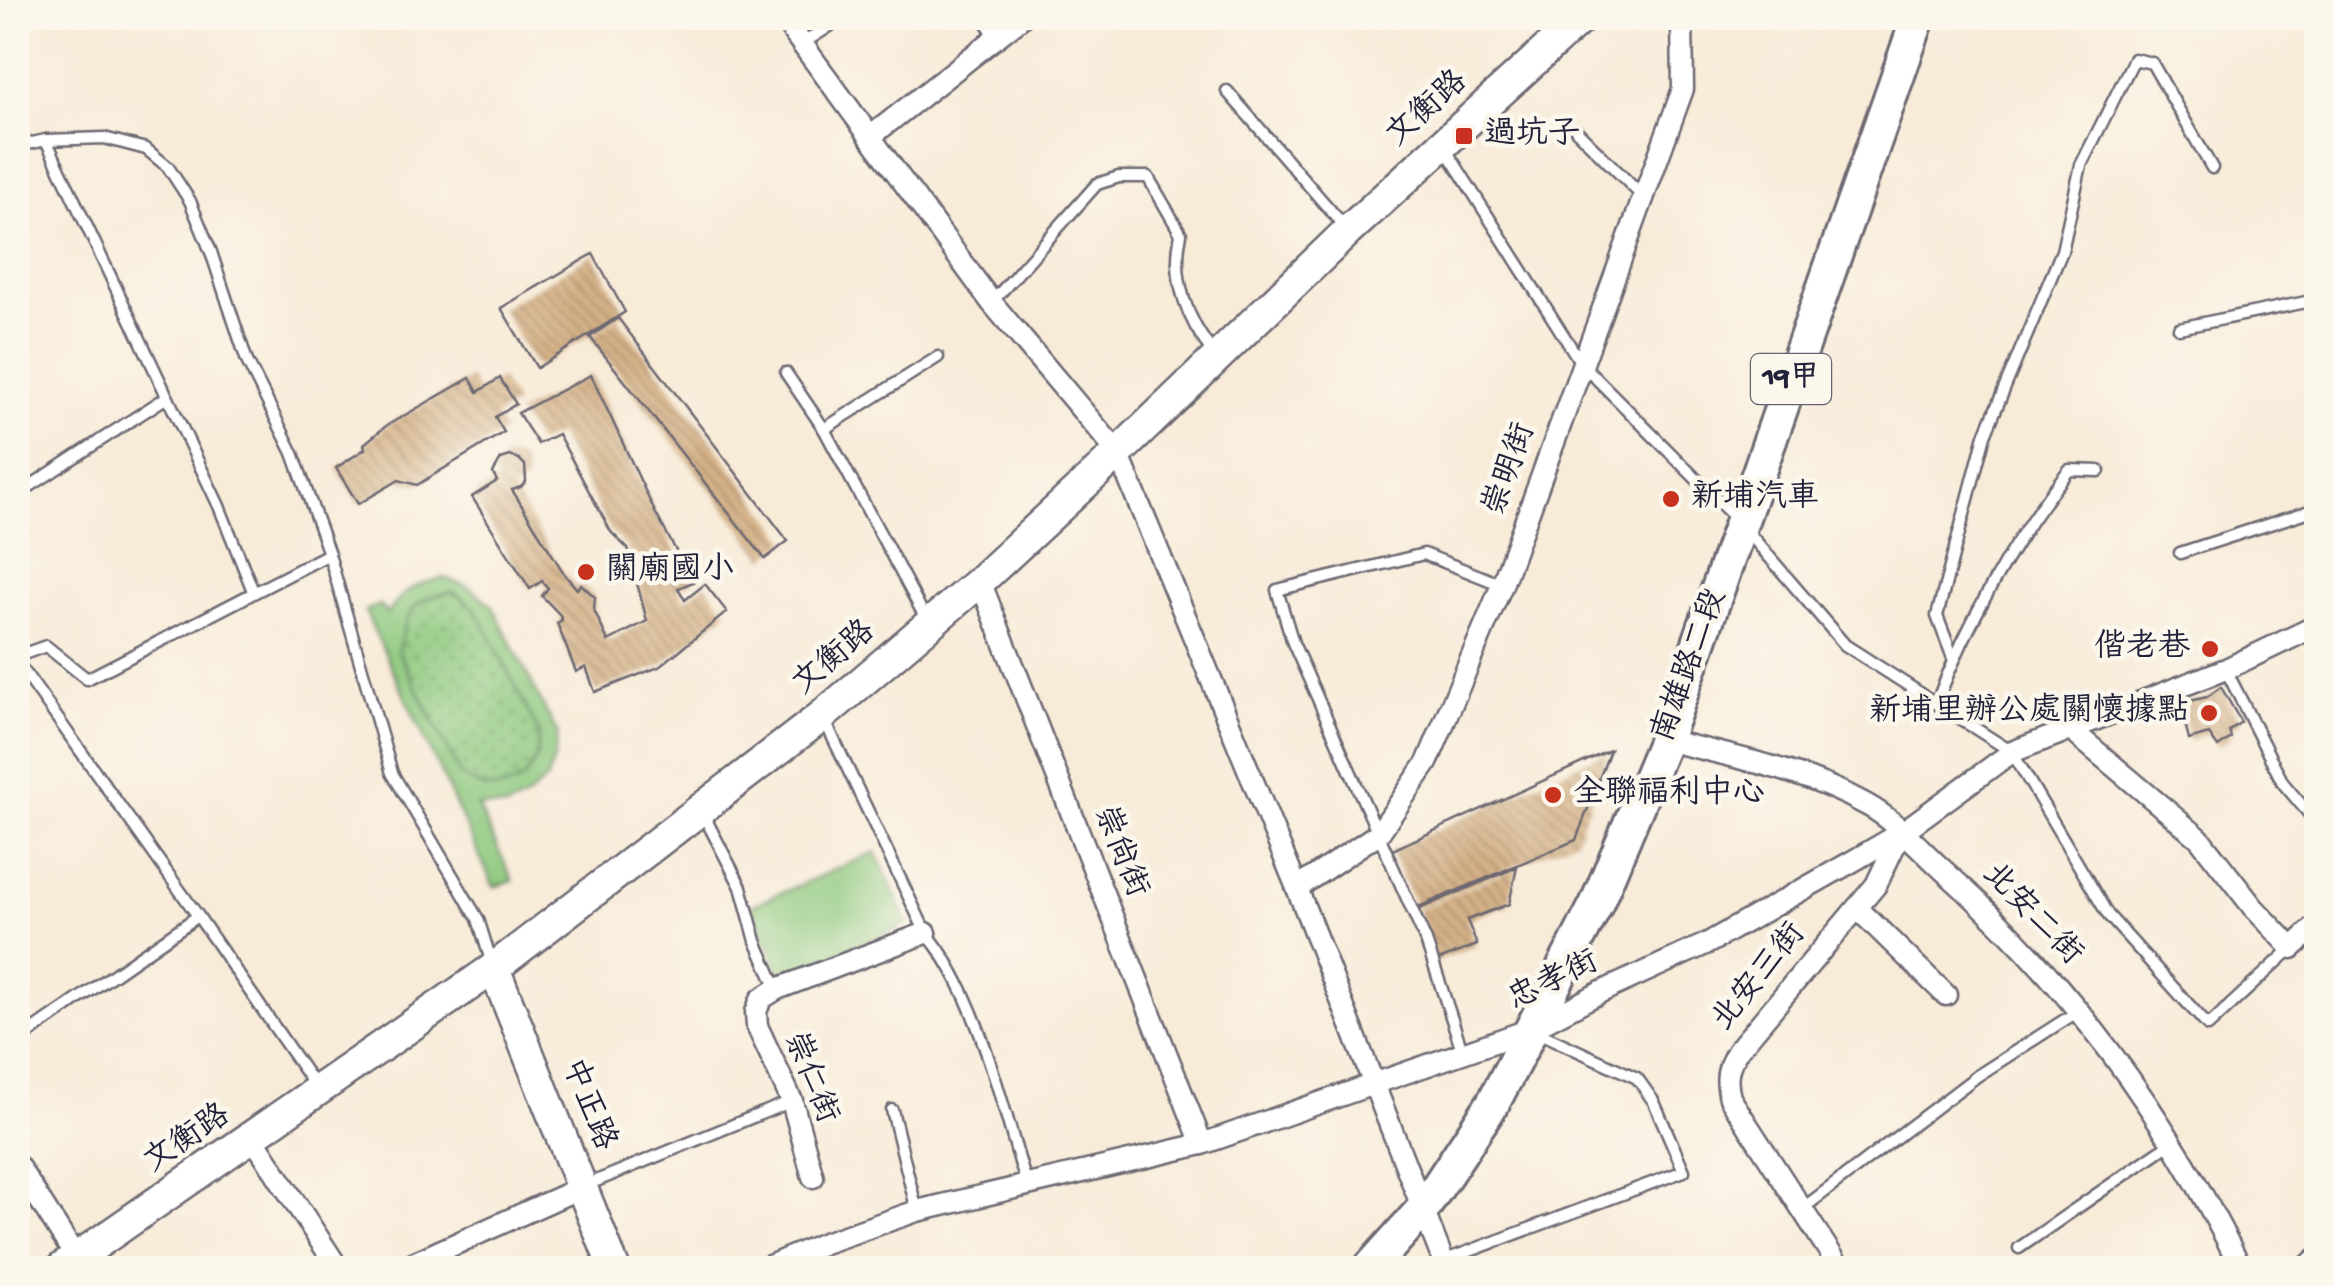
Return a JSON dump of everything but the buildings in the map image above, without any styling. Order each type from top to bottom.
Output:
[{"type":"main road","name":"南雄路二段","points":[[1370,1268],[1423,1209],[1493,1103],[1596,905],[1665,740],[1918,18]]},
{"type":"street","points":[[784,18],[992,303],[1118,453],[1297,888],[1445,1265]]},
{"type":"street","points":[[870,137],[1021,18]]},
{"type":"street","name":"文衡路","points":[[74,1265],[494,968],[822,716],[980,582],[1348,231],[1581,18]]},
{"type":"street","name":"崇明街","points":[[1297,888],[1379,833],[1428,762],[1502,586],[1580,363],[1683,89],[1682,18]]},
{"type":"street","name":"崇尚街","points":[[980,582],[1202,1144]]},
{"type":"street","name":"忠孝街","points":[[765,1268],[918,1211],[1202,1144],[1531,1029],[1708,943],[1901,832],[2012,752],[2226,669],[2316,626]]},
{"type":"street","points":[[2070,730],[2200,838],[2292,948],[2316,926]]},
{"type":"street","name":"北安二街","points":[[1665,740],[1774,766],[1827,784],[1872,807],[1901,832],[2015,937],[2080,1010],[2140,1089],[2241,1268]]},
{"type":"street","name":"北安三街","points":[[1840,1268],[1730,1098],[1725,1081],[1728,1066],[1738,1050],[1876,885],[1901,832]]},
{"type":"street","points":[[1856,908],[1946,996]]},
{"type":"street","name":"崇仁街","points":[[813,1177],[792,1102],[756,1026],[756,1012],[762,999],[777,989],[926,933]]},
{"type":"street","name":"中正路","points":[[494,968],[614,1268]]},
{"type":"street","points":[[253,1138],[338,1268]]},
{"type":"street","points":[[18,1166],[74,1265]]},
{"type":"street","points":[[402,1268],[582,1187]]},
{"type":"street","points":[[2306,1268],[2316,1259]]},
{"type":"lane","points":[[802,44],[842,18]]},
{"type":"lane","points":[[982,18],[996,37]]},
{"type":"lane","points":[[1953,658],[1936,616],[1985,435],[2062,252],[2081,164],[2134,59],[2152,63],[2212,168]]},
{"type":"lane","points":[[1227,91],[1348,231]]},
{"type":"lane","points":[[1576,130],[1643,196]]},
{"type":"lane","points":[[18,146],[46,140],[104,138],[146,149],[168,167],[197,218],[247,361],[293,453],[330,554],[392,773],[478,919],[494,968]]},
{"type":"lane","points":[[46,140],[219,506],[253,591]]},
{"type":"lane","points":[[1442,144],[1580,363],[1741,524],[1845,646],[2012,752],[2108,914],[2208,1026],[2292,948]]},
{"type":"lane","points":[[992,303],[1097,184],[1118,176],[1148,177],[1181,234],[1175,262],[1195,331],[1216,357]]},
{"type":"lane","points":[[2179,328],[2316,300]]},
{"type":"lane","points":[[824,430],[938,358]]},
{"type":"lane","points":[[786,373],[824,430],[930,626]]},
{"type":"lane","points":[[18,494],[167,397]]},
{"type":"lane","points":[[1936,704],[1953,658],[2041,505],[2069,470],[2100,471]]},
{"type":"lane","points":[[2180,553],[2316,509]]},
{"type":"lane","points":[[318,1091],[18,659],[46,646],[87,678],[330,554]]},
{"type":"lane","points":[[1463,1055],[1426,941],[1294,643],[1277,590],[1424,554],[1502,586]]},
{"type":"lane","points":[[2226,669],[2283,783],[2316,822]]},
{"type":"lane","points":[[822,716],[926,933],[943,952],[977,1028],[1028,1186]]},
{"type":"lane","points":[[700,809],[741,887],[756,941],[777,989]]},
{"type":"lane","points":[[18,1041],[198,916]]},
{"type":"lane","points":[[1802,1209],[1976,1076],[2080,1010]]},
{"type":"lane","points":[[1445,1265],[1684,1171],[1654,1102],[1637,1078],[1531,1029]]},
{"type":"lane","points":[[582,1187],[792,1102]]},
{"type":"lane","points":[[892,1110],[918,1211]]},
{"type":"lane","points":[[2019,1248],[2172,1143]]},
{"type":"green space","points":[[444,578],[469,587],[492,605],[558,735],[546,780],[526,798],[506,808],[478,806],[513,881],[494,887],[365,611],[380,605],[387,614],[411,589]],"holes":[[[454,592],[476,609],[539,733],[537,758],[523,780],[504,788],[484,788],[461,776],[398,651],[413,608],[428,598]]]},
{"type":"green space","points":[[454,592],[476,609],[540,733],[537,758],[523,780],[504,788],[484,788],[461,776],[398,651],[413,608],[427,598]]},
{"type":"green space","points":[[876,852],[908,924],[782,978],[751,906]]},
{"type":"place","name":"過坑子","points":[[1464,136]]},
{"type":"place","name":"新埔汽車","points":[[1671,499]]},
{"type":"place","name":"關廟國小","points":[[586,572]]},
{"type":"place","name":"偕老巷","points":[[2210,649]]},
{"type":"place","name":"新埔里辦公處關懷據點","points":[[2209,713]]},
{"type":"place","name":"全聯福利中心","points":[[1553,795]]}]
